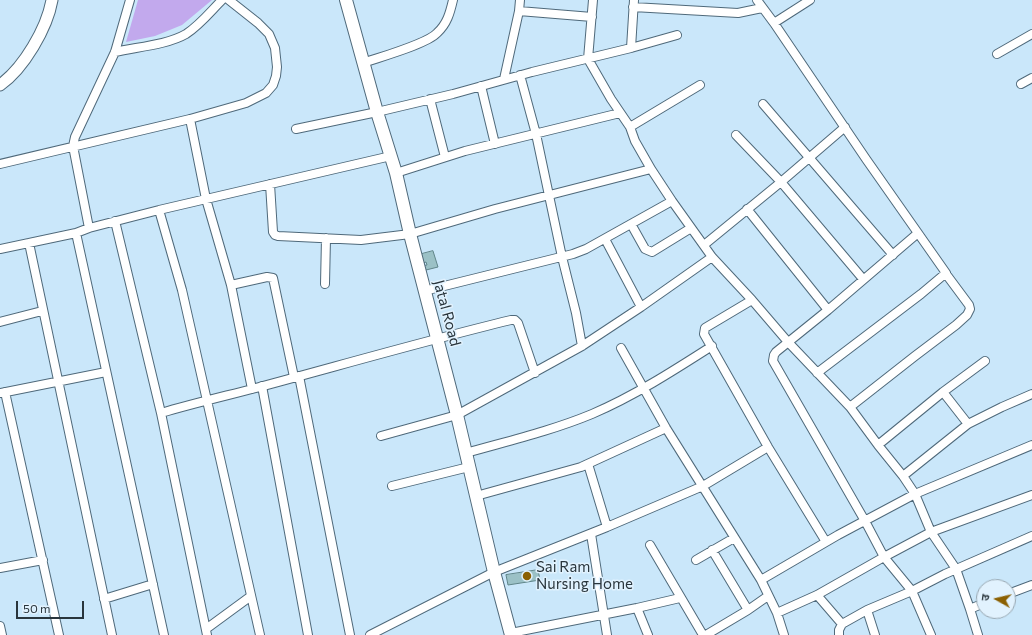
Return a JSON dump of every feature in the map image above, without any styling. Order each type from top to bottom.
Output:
[{"type":"main road","name":"Jatal Road","points":[[346,0],[377,112],[396,173],[424,291],[457,415],[494,572],[511,634]]},
{"type":"street","points":[[0,85],[9,79],[25,59],[39,36],[52,0]]},
{"type":"street","points":[[89,228],[73,146],[78,128],[115,52],[130,0]]},
{"type":"street","points":[[115,52],[157,43],[185,34],[194,28],[222,0]]},
{"type":"street","points":[[0,164],[190,119],[246,103],[266,93],[273,85],[277,67],[275,48],[269,34],[258,23],[229,0]]},
{"type":"street","points":[[363,63],[424,41],[436,34],[443,26],[449,15],[453,0]]},
{"type":"street","points":[[504,80],[520,0]]},
{"type":"street","points":[[593,0],[588,58],[620,113],[630,127],[635,141],[672,201],[712,257],[788,342],[850,408],[903,476],[915,494],[931,532],[956,569],[978,635]]},
{"type":"street","points":[[757,0],[969,305],[970,309],[968,315],[956,325],[850,408]]},
{"type":"street","points":[[774,23],[810,0]]},
{"type":"street","points":[[630,48],[634,4],[738,13],[762,8]]},
{"type":"street","points":[[519,11],[592,17]]},
{"type":"street","points":[[997,54],[1032,34]]},
{"type":"street","points":[[296,129],[430,99],[678,35]]},
{"type":"street","points":[[520,75],[536,134],[582,346]]},
{"type":"street","points":[[1021,84],[1032,78]]},
{"type":"street","points":[[630,127],[700,85]]},
{"type":"street","points":[[482,86],[495,144]]},
{"type":"street","points":[[430,99],[445,157]]},
{"type":"street","points":[[763,104],[892,255]]},
{"type":"street","points":[[396,173],[445,157],[620,113]]},
{"type":"street","points":[[190,119],[206,199],[230,285],[252,389]]},
{"type":"street","points":[[704,245],[845,127]]},
{"type":"street","points":[[736,135],[781,182],[863,279]]},
{"type":"street","points":[[0,249],[76,233],[89,228],[159,210],[391,156]]},
{"type":"street","points":[[270,184],[273,232],[275,235],[361,240],[410,234],[495,209],[652,169]]},
{"type":"street","points":[[424,291],[562,257],[586,249],[672,201]]},
{"type":"street","points":[[747,209],[828,310]]},
{"type":"street","points":[[159,210],[182,290],[260,635]]},
{"type":"street","points":[[115,221],[161,413],[207,632],[251,596]]},
{"type":"street","points":[[631,224],[645,249],[652,252],[691,228]]},
{"type":"street","points":[[76,233],[164,635]]},
{"type":"street","points":[[918,233],[828,310],[776,352],[773,361],[865,521],[884,557],[912,591],[931,635]]},
{"type":"street","points":[[325,284],[326,238]]},
{"type":"street","points":[[605,239],[641,307]]},
{"type":"street","points":[[29,243],[42,311],[112,635]]},
{"type":"street","points":[[382,436],[457,415],[535,373],[582,346],[712,257]]},
{"type":"street","points":[[817,373],[922,294],[946,274]]},
{"type":"street","points":[[230,285],[273,278],[297,376],[350,635]]},
{"type":"street","points":[[752,300],[705,328],[704,334],[768,447],[826,542]]},
{"type":"street","points":[[0,322],[42,311]]},
{"type":"street","points":[[161,413],[207,399],[252,389],[437,338],[511,320],[515,320],[520,328],[535,373]]},
{"type":"street","points":[[466,453],[569,423],[593,413],[644,388],[712,346]]},
{"type":"street","points":[[621,348],[666,428],[761,580],[777,613],[784,635]]},
{"type":"street","points":[[878,445],[985,360]]},
{"type":"street","points":[[59,635],[43,560],[2,392],[106,372]]},
{"type":"street","points":[[262,386],[308,635]]},
{"type":"street","points":[[943,392],[968,424]]},
{"type":"street","points":[[903,476],[968,424],[1032,394]]},
{"type":"street","points":[[476,496],[559,474],[588,464],[666,428]]},
{"type":"street","points":[[761,580],[826,542],[915,494],[1032,445]]},
{"type":"street","points":[[370,635],[494,572],[591,534],[703,486],[768,447]]},
{"type":"street","points":[[588,464],[607,527]]},
{"type":"street","points":[[392,486],[469,468]]},
{"type":"street","points":[[777,613],[817,595],[931,532],[1032,495]]},
{"type":"street","points":[[591,534],[607,635]]},
{"type":"street","points":[[839,635],[839,630],[842,624],[867,610],[1032,536]]},
{"type":"street","points":[[696,560],[734,538]]},
{"type":"street","points":[[650,545],[703,635]]},
{"type":"street","points":[[712,550],[748,610]]},
{"type":"street","points":[[0,568],[43,560]]},
{"type":"street","points":[[104,599],[153,584]]},
{"type":"street","points":[[1016,591],[1032,584]]},
{"type":"street","points":[[817,595],[842,624]]},
{"type":"street","points":[[706,635],[748,610],[768,596]]},
{"type":"street","points":[[511,634],[680,598]]},
{"type":"street","points":[[970,609],[976,607]]},
{"type":"street","points":[[637,608],[648,635]]},
{"type":"street","points":[[867,610],[875,635]]},
{"type":"street","points":[[0,626],[2,635]]},
{"type":"shaded area","points":[[138,0],[212,0],[182,25],[155,36],[126,42]]},
{"type":"building","points":[[433,251],[438,267],[422,271],[421,266],[427,265],[426,262],[420,264],[418,255]]},
{"type":"building","points":[[538,570],[540,580],[508,585],[506,575]]},
{"type":"place","name":"Sai Ram Nursing Home","points":[[527,576]]}]
